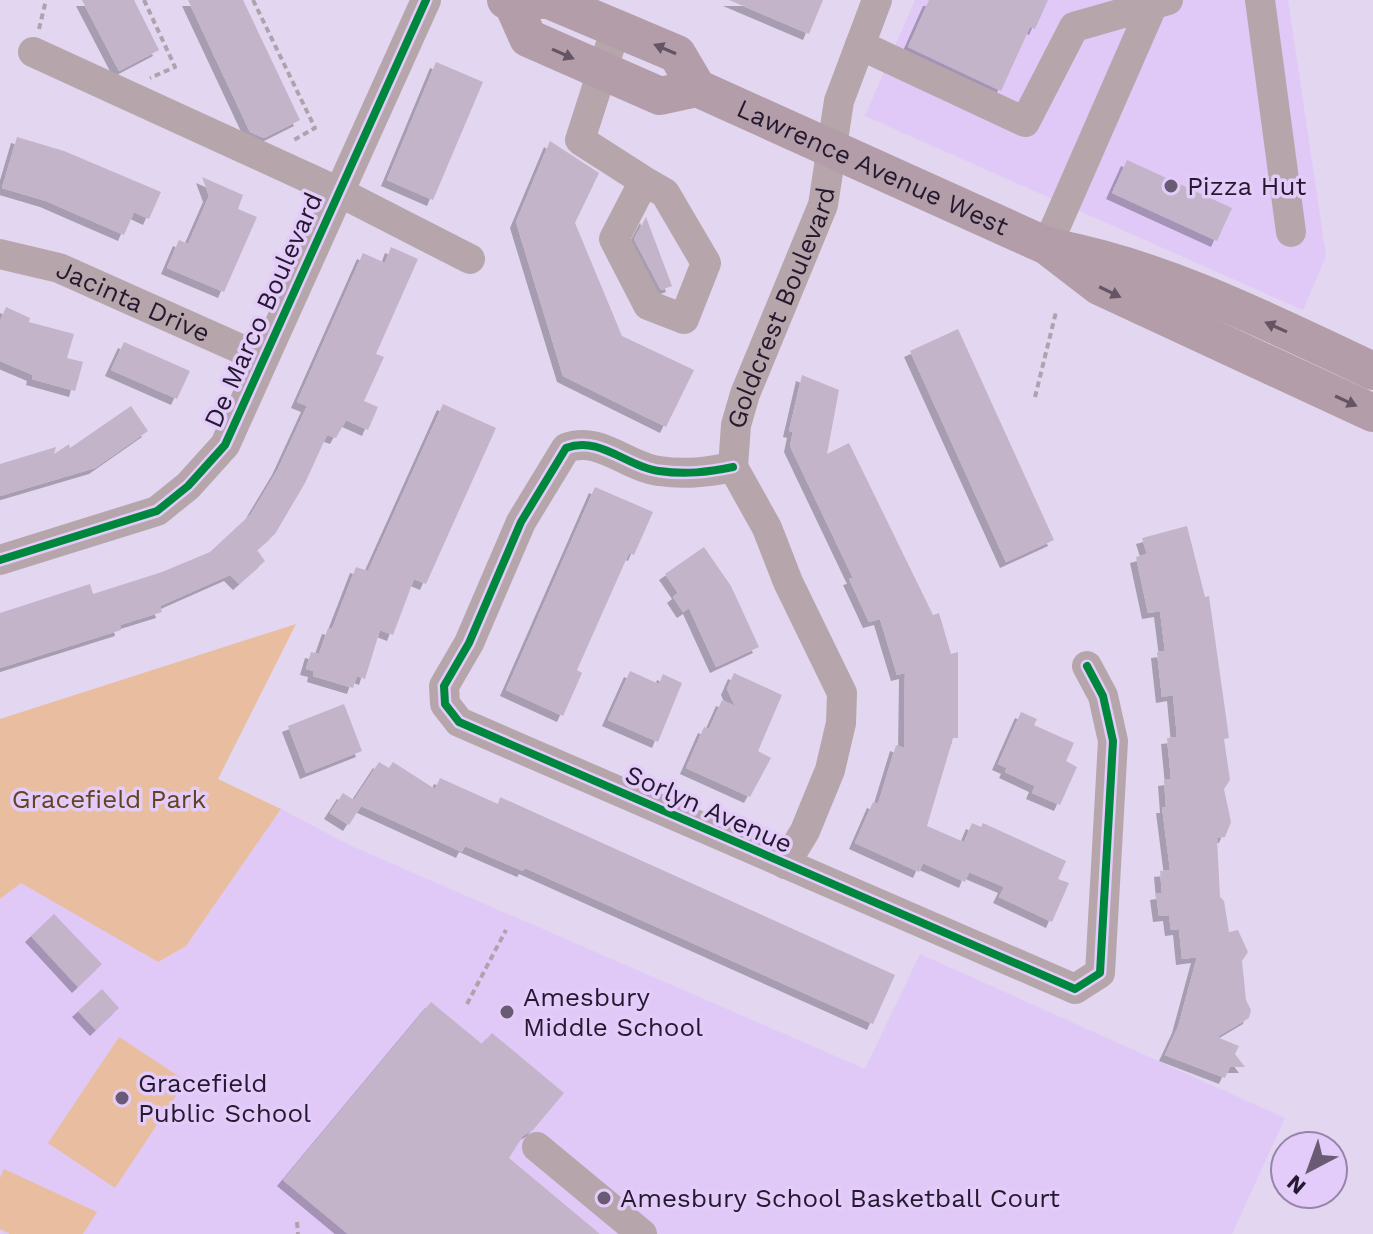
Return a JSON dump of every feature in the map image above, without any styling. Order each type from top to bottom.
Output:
[{"type":"main road","points":[[549,0],[616,28],[677,54],[697,88],[660,96],[528,38],[509,1],[549,0]]},
{"type":"main road","name":"Lawrence Avenue West","points":[[697,88],[1047,246],[1099,286],[1373,413]]},
{"type":"main road","name":"Lawrence Avenue West","points":[[1047,246],[1109,258],[1188,288],[1373,371]]},
{"type":"street","name":"De Marco Boulevard","points":[[0,560],[157,511],[188,486],[225,445],[426,0]]},
{"type":"street","name":"Goldcrest Boulevard","points":[[785,864],[805,831],[830,770],[841,723],[842,693],[788,582],[767,528],[733,467],[736,425],[745,394],[823,205],[839,101],[877,0]]},
{"type":"street","points":[[1260,0],[1291,232]]},
{"type":"street","points":[[860,45],[1025,122],[1074,27],[1161,1]]},
{"type":"street","points":[[1047,246],[1161,1]]},
{"type":"street","points":[[616,28],[580,140],[644,181]]},
{"type":"street","points":[[33,52],[339,192],[470,259]]},
{"type":"street","name":"Jacinta Drive","points":[[0,254],[59,268],[263,359]]},
{"type":"street","name":"Sorlyn Avenue","points":[[733,467],[699,474],[655,471],[591,444],[579,443],[566,448],[521,522],[469,643],[444,686],[445,704],[459,722],[1075,989],[1100,973],[1113,741],[1103,696],[1087,666]]},
{"type":"street","points":[[537,1147],[642,1234]]},
{"type":"path","points":[[117,91],[175,67],[144,0]]},
{"type":"path","points":[[253,0],[315,128],[294,140]]},
{"type":"path","points":[[1035,397],[1056,312]]},
{"type":"path","points":[[467,1004],[506,930]]},
{"type":"path","points":[[297,1222],[298,1234]]},
{"type":"shaded area","points":[[915,0],[1288,0],[1326,256],[1303,310],[865,116]]},
{"type":"shaded area","name":"Amesbury Middle School","points":[[281,809],[349,845],[865,1069],[920,954],[1285,1118],[1280,1130],[1269,1130],[1269,1153],[1232,1234],[0,1234],[0,899],[21,882],[158,962],[186,946]]},
{"type":"green space","name":"Gracefield Park","points":[[296,624],[218,779],[281,809],[186,946],[158,962],[21,883],[0,899],[0,719]]},
{"type":"green space","points":[[119,1037],[186,1081],[115,1188],[48,1143]]},
{"type":"green space","points":[[4,1169],[97,1212],[83,1234],[10,1234],[0,1229],[0,1178]]},
{"type":"building","points":[[82,0],[134,0],[159,50],[119,71]]},
{"type":"building","points":[[188,0],[243,0],[300,120],[264,138],[250,132]]},
{"type":"building","points":[[729,0],[823,0],[809,34]]},
{"type":"building","points":[[929,0],[1048,0],[1035,29],[1030,27],[1001,91],[908,47]]},
{"type":"building","points":[[436,62],[483,82],[433,200],[387,180]]},
{"type":"building","points":[[17,137],[64,151],[161,192],[149,219],[134,212],[124,235],[46,201],[2,188]]},
{"type":"building","points":[[550,141],[599,173],[575,223],[622,336],[694,370],[666,427],[563,376],[516,222]]},
{"type":"building","points":[[1127,160],[1232,208],[1217,241],[1112,193]]},
{"type":"building","points":[[202,177],[243,195],[238,209],[257,217],[224,292],[167,268],[179,240],[188,244],[209,196]]},
{"type":"building","points":[[646,217],[672,286],[661,290],[634,239]]},
{"type":"building","points":[[391,247],[418,259],[376,354],[384,357],[364,401],[378,407],[368,430],[346,420],[336,438],[327,435],[305,483],[275,534],[257,550],[265,561],[239,584],[230,575],[160,606],[162,612],[120,625],[121,630],[0,668],[0,613],[90,584],[93,594],[162,572],[210,552],[251,514],[278,469],[307,406],[297,402],[363,253],[385,263]]},
{"type":"building","points":[[6,307],[30,318],[29,322],[74,334],[67,358],[83,362],[75,391],[32,379],[33,375],[0,361],[0,321]]},
{"type":"building","points":[[958,329],[1054,540],[1006,562],[910,351]]},
{"type":"building","points":[[124,342],[190,371],[177,399],[111,370]]},
{"type":"building","points":[[802,375],[839,390],[827,454],[849,443],[933,615],[939,613],[951,654],[958,652],[958,738],[953,738],[927,826],[964,842],[972,823],[981,827],[983,823],[1066,861],[1058,879],[1069,883],[1052,922],[999,897],[1004,887],[969,872],[965,882],[923,863],[919,872],[855,843],[873,802],[878,804],[896,745],[904,748],[905,673],[897,675],[880,619],[869,622],[849,579],[853,578],[790,446],[793,432],[789,431]]},
{"type":"building","points":[[443,404],[496,428],[426,584],[414,579],[393,635],[380,630],[365,679],[357,676],[353,688],[313,676],[314,671],[306,669],[311,652],[319,654],[356,567],[368,571]]},
{"type":"building","points":[[131,406],[148,431],[95,468],[0,496],[0,464],[56,447],[54,454],[69,444],[70,448]]},
{"type":"building","points":[[595,487],[653,512],[634,555],[629,553],[577,670],[582,673],[563,716],[506,690]]},
{"type":"building","points":[[1187,526],[1205,597],[1209,596],[1229,738],[1224,739],[1230,780],[1224,789],[1231,822],[1225,837],[1217,838],[1220,897],[1224,901],[1229,932],[1238,930],[1248,952],[1242,961],[1246,1000],[1251,1010],[1249,1018],[1217,1037],[1239,1046],[1235,1054],[1245,1067],[1230,1067],[1225,1078],[1165,1055],[1178,1027],[1197,957],[1182,959],[1179,929],[1171,930],[1169,915],[1159,916],[1156,894],[1162,893],[1160,871],[1170,870],[1162,807],[1166,807],[1164,780],[1171,779],[1167,738],[1177,737],[1173,695],[1162,697],[1157,652],[1165,651],[1160,611],[1148,613],[1136,557],[1147,554],[1142,538]]},
{"type":"building","points":[[704,547],[731,586],[759,647],[716,667],[689,608],[683,612],[673,597],[678,593],[665,574]]},
{"type":"building","points":[[630,671],[659,684],[663,674],[682,683],[658,742],[608,720]]},
{"type":"building","points":[[734,673],[782,695],[758,751],[771,758],[750,797],[686,768],[704,727],[709,729],[722,700],[735,706],[727,689]]},
{"type":"building","points":[[344,704],[362,751],[306,773],[288,726]]},
{"type":"building","points":[[1021,712],[1037,719],[1034,725],[1074,743],[1066,761],[1077,767],[1060,805],[1032,793],[1035,786],[1005,772],[1007,768],[998,764]]},
{"type":"building","points":[[379,762],[389,768],[393,762],[435,789],[440,778],[498,804],[500,797],[895,975],[873,1024],[525,868],[523,871],[465,846],[462,852],[361,806],[349,825],[330,813],[343,793],[354,800]]},
{"type":"building","points":[[54,914],[102,964],[78,987],[31,936]]},
{"type":"building","points":[[102,989],[119,1008],[96,1030],[78,1011]]},
{"type":"building","points":[[431,1002],[482,1044],[492,1033],[564,1093],[533,1130],[523,1136],[509,1158],[600,1234],[348,1234],[283,1180]]},
{"type":"cycle path","points":[[0,560],[157,511],[188,486],[225,445],[426,0]]},
{"type":"cycle path","points":[[733,467],[669,472],[647,468],[590,446],[566,448],[521,522],[469,643],[444,686],[445,704],[459,722],[1075,989],[1100,973],[1113,741],[1103,696],[1087,666]]},
{"type":"place","name":"Pizza Hut","points":[[1171,186]]},
{"type":"place","name":"Amesbury Middle School","points":[[507,1012]]},
{"type":"place","name":"Gracefield Public School","points":[[122,1098]]},
{"type":"place","name":"Amesbury School Basketball Court","points":[[604,1198]]}]
